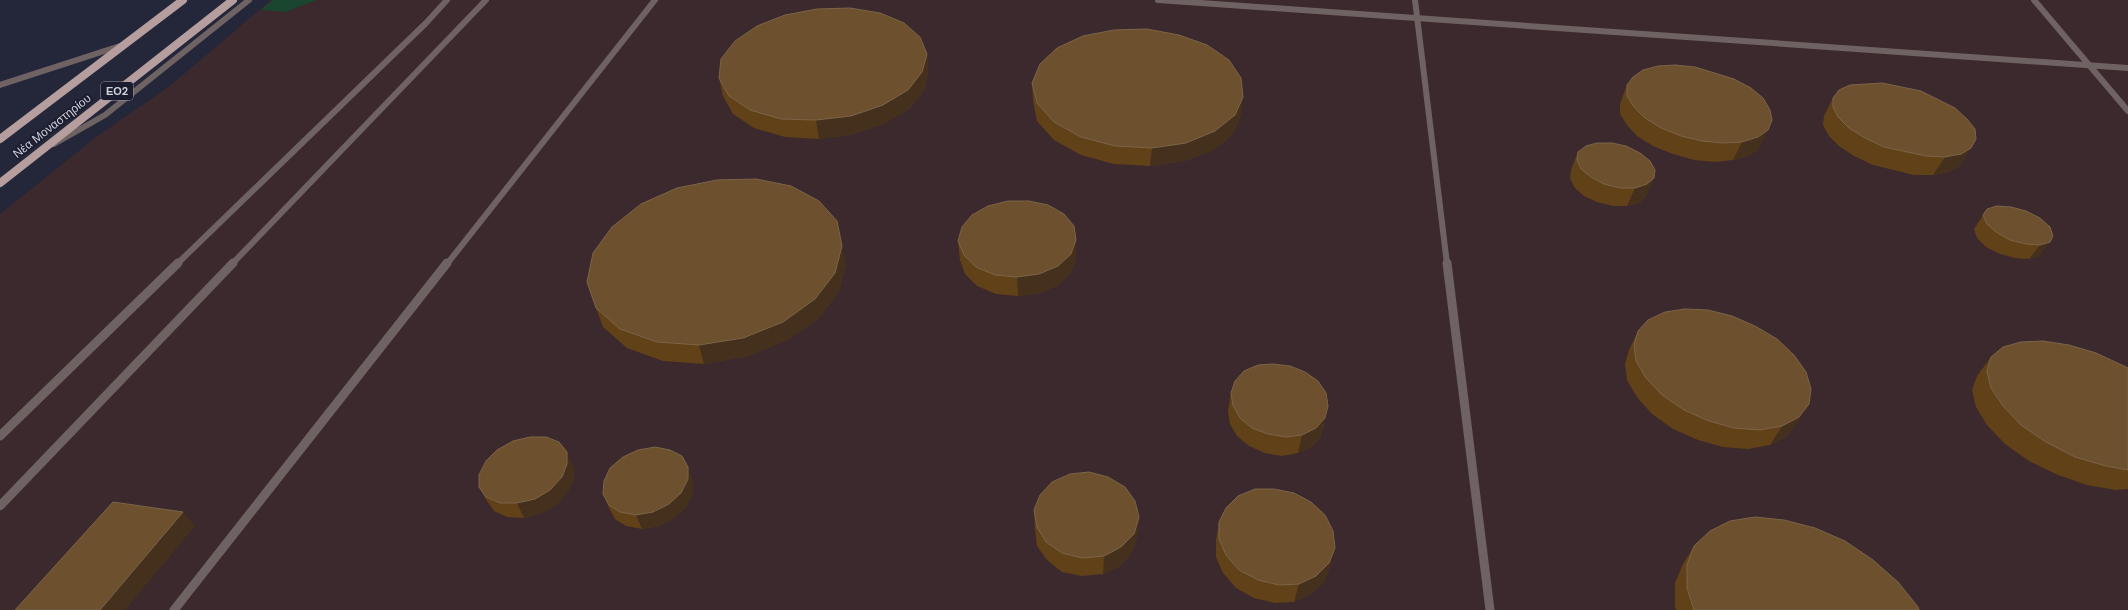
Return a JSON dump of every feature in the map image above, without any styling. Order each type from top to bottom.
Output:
[{"type":"main road","name":"Νέα Μοναστηρίου","points":[[0,139],[183,0]]},
{"type":"main road","name":"Νέα Μοναστηρίου","points":[[0,183],[233,0]]},
{"type":"lane","points":[[36,155],[105,115],[249,0]]},
{"type":"lane","points":[[0,436],[447,0]]},
{"type":"lane","points":[[0,506],[486,0]]},
{"type":"lane","points":[[174,610],[656,0]]},
{"type":"lane","points":[[1158,0],[2128,68]]},
{"type":"lane","points":[[1415,0],[1490,610]]},
{"type":"lane","points":[[2034,0],[2128,111]]},
{"type":"lane","points":[[0,85],[66,62],[124,45]]},
{"type":"shaded area","points":[[271,0],[2128,0],[2128,610],[0,610],[0,214],[96,137],[171,85]]},
{"type":"green space","points":[[273,0],[317,0],[285,12],[261,10]]},
{"type":"building","points":[[850,8],[880,13],[904,23],[920,37],[927,54],[922,72],[908,90],[883,105],[851,116],[816,120],[781,119],[750,110],[729,96],[719,78],[721,59],[735,41],[757,26],[785,15],[817,9]]},
{"type":"building","points":[[1147,29],[1179,35],[1207,45],[1229,60],[1241,78],[1243,97],[1235,115],[1215,131],[1186,143],[1152,148],[1115,146],[1081,137],[1054,122],[1037,103],[1032,83],[1040,64],[1057,48],[1083,36],[1114,30]]},
{"type":"building","points":[[1675,65],[1695,67],[1734,79],[1751,88],[1763,98],[1770,110],[1772,120],[1768,130],[1758,137],[1742,142],[1723,143],[1702,141],[1681,136],[1661,128],[1645,118],[1634,107],[1627,96],[1627,85],[1633,77],[1643,70],[1658,66]]},
{"type":"building","points":[[1882,83],[1921,91],[1955,108],[1975,129],[1976,139],[1971,148],[1961,154],[1945,157],[1926,156],[1884,147],[1849,128],[1838,117],[1833,107],[1833,98],[1839,90],[1850,85]]},
{"type":"building","points":[[1597,143],[1612,143],[1626,146],[1640,153],[1650,161],[1655,170],[1654,178],[1647,184],[1635,188],[1620,188],[1604,184],[1591,177],[1581,169],[1577,160],[1578,152],[1586,146]]},
{"type":"building","points":[[756,179],[791,186],[819,201],[837,221],[842,246],[835,273],[815,299],[783,322],[743,338],[699,345],[657,342],[620,329],[596,308],[587,282],[593,253],[612,227],[641,204],[677,188],[717,180]]},
{"type":"building","points":[[1008,201],[1029,201],[1048,205],[1064,214],[1074,226],[1076,240],[1071,254],[1058,266],[1039,274],[1017,277],[995,275],[976,267],[964,255],[958,241],[962,227],[972,215],[988,206]]},
{"type":"building","points":[[1997,206],[2011,207],[2026,211],[2040,218],[2050,227],[2053,236],[2050,242],[2040,245],[2026,244],[2010,240],[1996,232],[1987,224],[1983,215],[1987,209]]},
{"type":"building","points":[[1685,309],[1708,310],[1732,316],[1755,326],[1777,339],[1794,355],[1806,372],[1811,389],[1809,404],[1799,417],[1782,426],[1760,430],[1734,428],[1709,421],[1684,410],[1662,395],[1646,378],[1636,361],[1634,345],[1638,331],[1648,320],[1665,312]]},
{"type":"building","points":[[2043,341],[2069,345],[2096,353],[2128,368],[2128,470],[2106,466],[2075,457],[2046,442],[2021,425],[2003,406],[1991,388],[1987,371],[1991,357],[2003,347],[2021,342]]},
{"type":"building","points":[[1273,364],[1290,366],[1305,372],[1318,381],[1326,393],[1328,406],[1325,418],[1316,428],[1302,435],[1286,437],[1268,434],[1252,428],[1240,418],[1233,405],[1231,393],[1235,381],[1244,371],[1258,365]]},
{"type":"building","points":[[530,437],[546,437],[559,442],[567,452],[567,464],[562,477],[550,490],[535,499],[517,503],[500,503],[486,497],[479,487],[479,475],[486,461],[497,450],[513,441]]},
{"type":"building","points":[[655,447],[670,450],[682,456],[688,467],[688,479],[681,493],[669,504],[653,512],[636,515],[620,512],[609,505],[603,494],[604,481],[610,468],[623,457],[638,450]]},
{"type":"building","points":[[1089,472],[1108,477],[1125,487],[1135,501],[1139,517],[1134,534],[1121,547],[1104,556],[1082,558],[1062,553],[1046,542],[1037,527],[1034,510],[1040,495],[1052,482],[1070,474]]},
{"type":"building","points":[[1255,489],[1274,489],[1294,493],[1311,502],[1325,515],[1333,531],[1335,548],[1329,563],[1316,576],[1299,584],[1279,585],[1258,580],[1239,570],[1226,555],[1219,539],[1219,522],[1226,508],[1238,496]]},
{"type":"building","points":[[113,502],[183,512],[100,610],[15,610]]},
{"type":"building","points":[[1755,517],[1784,520],[1815,528],[1845,541],[1873,560],[1898,582],[1919,610],[1694,610],[1687,588],[1687,565],[1694,546],[1710,531],[1730,521]]}]
